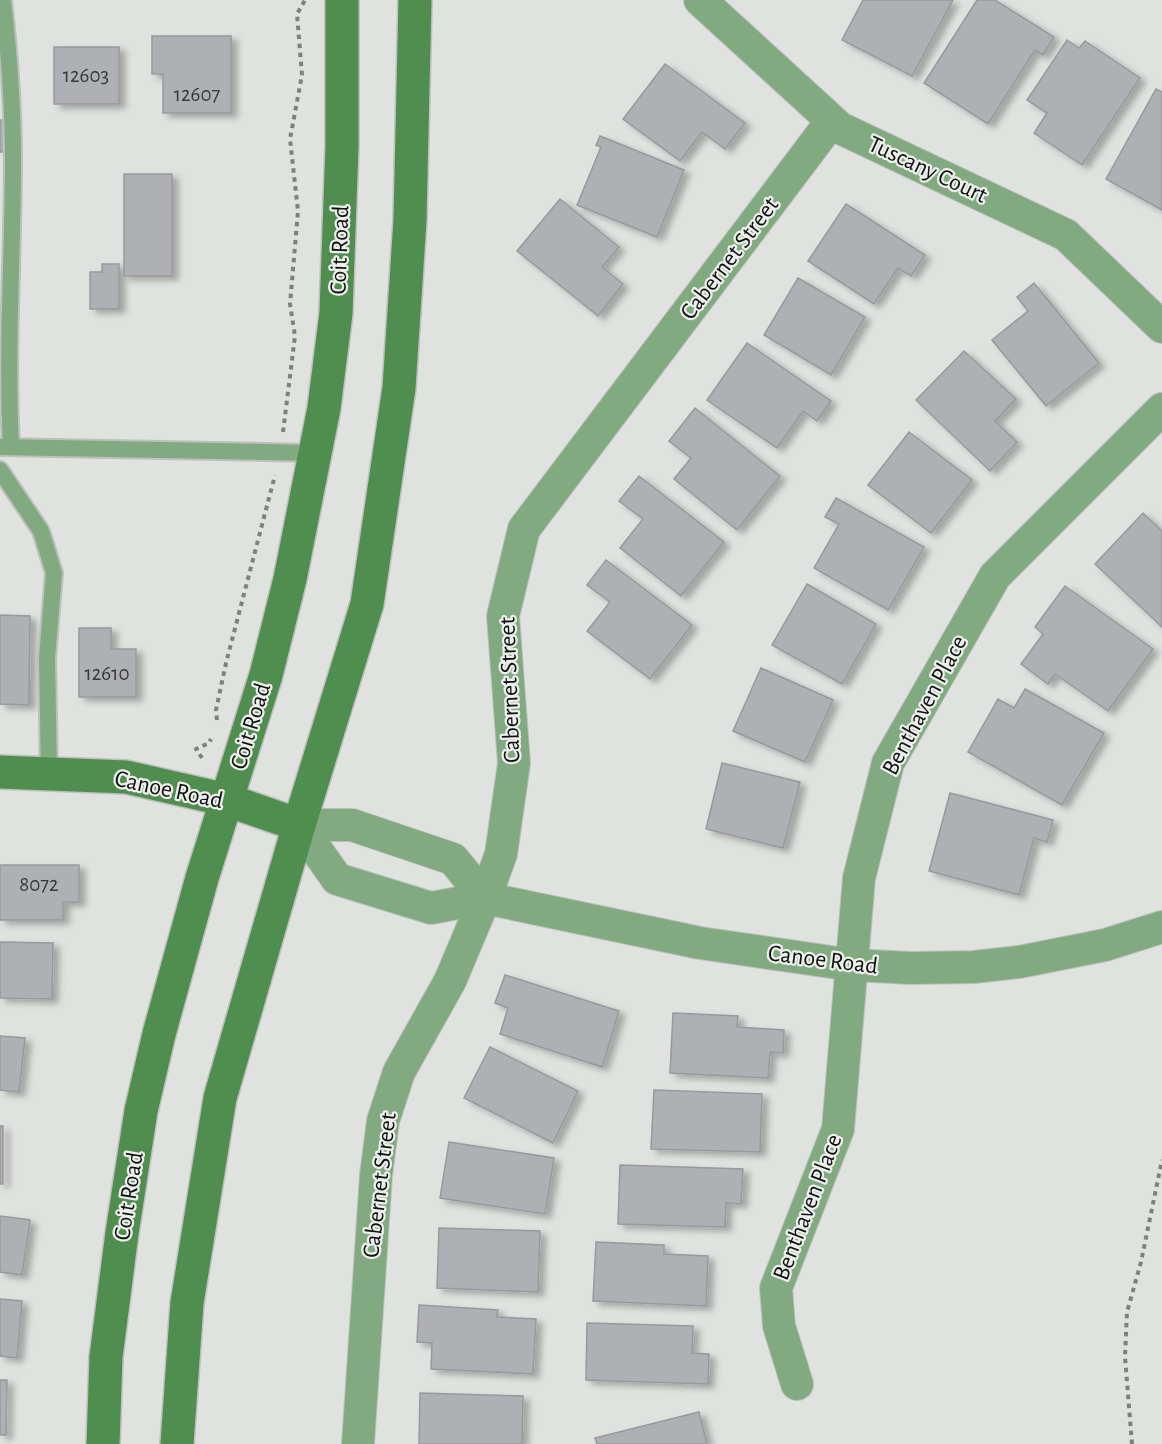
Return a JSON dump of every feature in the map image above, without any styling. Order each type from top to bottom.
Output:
[{"type":"main road","name":"Coit Road","points":[[103,1444],[106,1357],[141,1111],[159,1034],[202,878],[251,726],[274,643],[290,579],[324,408],[336,313],[342,146],[342,0]]},
{"type":"main road","points":[[177,1444],[187,1303],[219,1098],[367,604],[399,388],[410,220],[415,0]]},
{"type":"main road","name":"Canoe Road","points":[[0,772],[126,777],[227,800],[299,825]]},
{"type":"street","name":"Tuscany Court","points":[[700,0],[831,122],[1066,235],[1162,327]]},
{"type":"street","name":"Cabernet Street","points":[[358,1444],[376,1175],[383,1121],[399,1072],[450,981],[501,854],[514,763],[503,616],[524,529],[831,122]]},
{"type":"street","name":"Benthaven Place","points":[[797,1384],[779,1326],[776,1288],[838,1129],[859,878],[888,763],[995,576],[1162,409]]},
{"type":"street","name":"Canoe Road","points":[[299,825],[352,825],[453,859],[485,898]]},
{"type":"street","name":"Canoe Road","points":[[299,825],[337,879],[431,908],[485,898],[700,942],[852,965],[911,968],[974,967],[1059,955],[1105,945],[1162,927]]},
{"type":"lane","points":[[3,0],[9,60],[13,159],[6,447],[315,453]]},
{"type":"lane","points":[[0,470],[41,531],[54,573],[47,658],[49,774]]},
{"type":"path","points":[[215,726],[226,663],[258,534],[266,515],[280,452],[295,336],[290,304],[298,211],[290,139],[302,75],[297,14],[305,0]]},
{"type":"path","points":[[202,758],[195,749],[209,743],[212,735]]},
{"type":"path","points":[[1132,1444],[1125,1357],[1127,1312],[1162,1160]]},
{"type":"building","points":[[863,0],[953,0],[912,76],[842,40]]},
{"type":"building","points":[[977,0],[995,0],[1054,37],[1043,55],[1035,50],[988,124],[924,83]]},
{"type":"building","points":[[152,36],[231,36],[231,113],[163,113],[163,74],[152,74]]},
{"type":"building","points":[[1067,40],[1079,48],[1085,41],[1140,78],[1082,165],[1034,133],[1047,113],[1027,100]]},
{"type":"building","points":[[54,47],[119,47],[119,104],[54,104]]},
{"type":"building","points":[[665,64],[745,123],[725,149],[702,132],[680,161],[623,119]]},
{"type":"building","points":[[1156,89],[1162,92],[1162,210],[1106,179]]},
{"type":"building","points":[[0,120],[7,120],[7,152],[0,152]]},
{"type":"building","points":[[600,136],[684,170],[657,237],[577,205],[601,147],[596,145]]},
{"type":"building","points":[[124,174],[172,174],[172,276],[124,276]]},
{"type":"building","points":[[560,199],[619,247],[602,267],[623,284],[598,316],[517,251]]},
{"type":"building","points":[[846,204],[925,255],[911,276],[898,268],[874,304],[808,261]]},
{"type":"building","points":[[102,264],[119,264],[119,309],[90,309],[90,272],[102,272]]},
{"type":"building","points":[[798,278],[865,317],[831,375],[764,335]]},
{"type":"building","points":[[1034,283],[1099,363],[1046,406],[992,340],[1028,311],[1017,297]]},
{"type":"building","points":[[747,343],[831,401],[817,421],[803,411],[777,448],[707,400]]},
{"type":"building","points":[[964,351],[1016,399],[995,421],[1017,442],[990,471],[916,400]]},
{"type":"building","points":[[695,408],[780,476],[737,530],[674,479],[691,458],[669,441]]},
{"type":"building","points":[[909,432],[972,480],[931,533],[868,485]]},
{"type":"building","points":[[639,476],[724,542],[681,596],[620,548],[643,519],[619,501]]},
{"type":"building","points":[[836,498],[924,547],[888,610],[814,568],[839,524],[825,517]]},
{"type":"building","points":[[1143,513],[1162,531],[1162,627],[1095,564]]},
{"type":"building","points":[[606,560],[692,625],[650,679],[587,631],[610,602],[587,585]]},
{"type":"building","points":[[807,584],[876,624],[842,684],[772,645]]},
{"type":"building","points":[[1065,586],[1153,649],[1108,711],[1055,674],[1048,684],[1021,664],[1043,634],[1035,627]]},
{"type":"building","points":[[0,615],[30,616],[29,705],[0,704]]},
{"type":"building","points":[[79,628],[111,628],[111,649],[136,649],[136,697],[79,697]]},
{"type":"building","points":[[761,668],[833,700],[805,762],[733,731]]},
{"type":"building","points":[[1025,689],[1104,733],[1062,805],[968,752],[998,699],[1014,708]]},
{"type":"building","points":[[722,763],[800,782],[783,848],[706,829]]},
{"type":"building","points":[[950,793],[1053,820],[1047,842],[1034,838],[1019,895],[929,871]]},
{"type":"building","points":[[0,865],[79,865],[79,902],[63,902],[63,920],[0,920]]},
{"type":"building","points":[[0,942],[53,943],[52,999],[0,998]]},
{"type":"building","points":[[505,975],[619,1011],[602,1067],[500,1034],[508,1008],[495,1003]]},
{"type":"building","points":[[673,1013],[738,1016],[737,1027],[784,1030],[783,1053],[770,1052],[768,1078],[670,1073]]},
{"type":"building","points":[[0,1036],[25,1038],[19,1092],[0,1090]]},
{"type":"building","points":[[490,1047],[578,1091],[553,1143],[464,1098]]},
{"type":"building","points":[[654,1090],[762,1094],[760,1152],[651,1149]]},
{"type":"building","points":[[0,1126],[3,1126],[3,1184],[0,1184]]},
{"type":"building","points":[[449,1142],[554,1158],[545,1214],[440,1198]]},
{"type":"building","points":[[620,1165],[743,1169],[741,1204],[726,1203],[725,1227],[618,1224]]},
{"type":"building","points":[[0,1216],[30,1220],[22,1275],[0,1272]]},
{"type":"building","points":[[439,1228],[540,1231],[538,1292],[437,1288]]},
{"type":"building","points":[[596,1242],[664,1245],[664,1254],[708,1256],[706,1306],[593,1301]]},
{"type":"building","points":[[0,1299],[22,1301],[17,1358],[0,1356]]},
{"type":"building","points":[[419,1305],[498,1310],[497,1317],[536,1319],[533,1374],[431,1369],[432,1343],[417,1342]]},
{"type":"building","points":[[587,1323],[693,1326],[692,1353],[709,1354],[708,1384],[586,1380]]},
{"type":"building","points":[[0,1380],[7,1380],[6,1435],[0,1435]]},
{"type":"building","points":[[420,1393],[523,1396],[522,1444],[419,1444]]},
{"type":"building","points":[[699,1412],[707,1444],[597,1444],[595,1438]]}]
